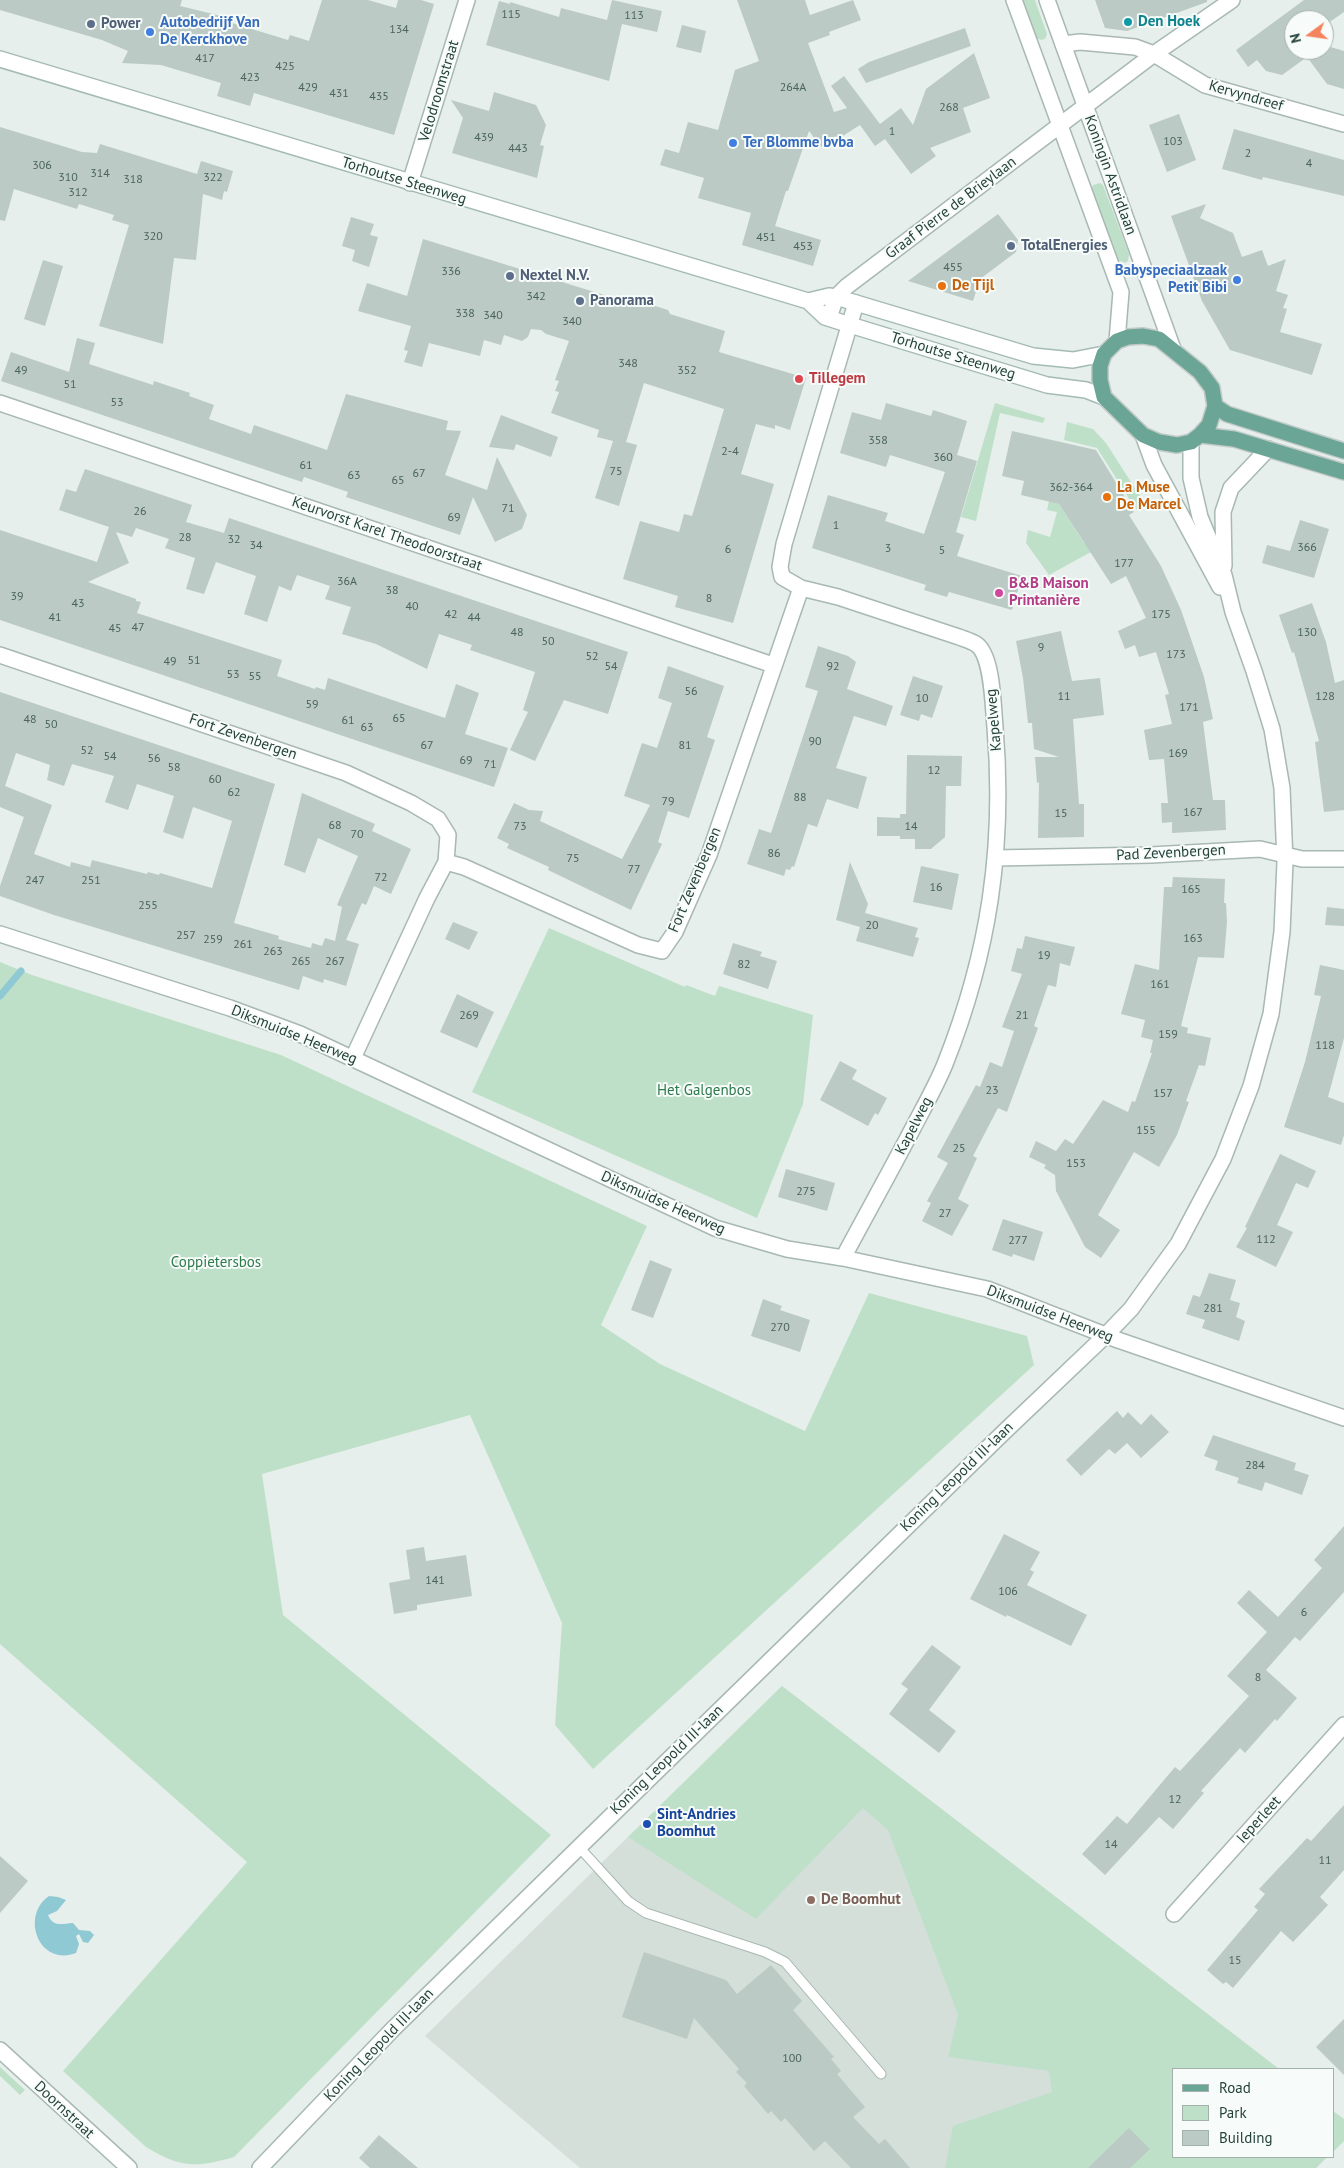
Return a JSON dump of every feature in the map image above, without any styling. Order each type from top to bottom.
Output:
[{"type":"main road","points":[[1196,439],[1209,425],[1215,406],[1212,388],[1200,372],[1159,339],[1143,336],[1128,337],[1117,341],[1104,354],[1100,366],[1100,380],[1104,397],[1143,435],[1159,442],[1177,445],[1196,439],[1217,436],[1344,472]]},
{"type":"main road","points":[[1215,406],[1227,414],[1344,451]]},
{"type":"street","name":"Velodroomstraat","points":[[410,183],[467,0]]},
{"type":"street","name":"Koningin Astridlaan","points":[[1014,0],[1120,292],[1117,341]]},
{"type":"street","name":"Koningin Astridlaan","points":[[1047,0],[1173,349]]},
{"type":"street","points":[[1154,54],[1232,0]]},
{"type":"street","name":"Kervyndreef","points":[[1063,44],[1080,42],[1135,46],[1154,54],[1205,85],[1344,124]]},
{"type":"street","name":"Graaf Pierre de Brieylaan","points":[[836,297],[846,287],[1154,54]]},
{"type":"street","name":"Torhoutse Steenweg","points":[[0,59],[808,301],[829,318],[850,325],[1047,385],[1086,390],[1104,397]]},
{"type":"street","name":"Torhoutse Steenweg","points":[[808,301],[829,296],[836,297],[1033,356],[1073,360],[1104,354]]},
{"type":"street","points":[[829,318],[836,297]]},
{"type":"street","name":"Kapelweg","points":[[842,1258],[895,1163],[944,1066],[979,963],[993,891],[996,858],[997,753],[990,674],[978,645],[847,600],[801,588],[782,577],[781,558],[856,303]]},
{"type":"street","name":"Keurvorst Karel Theodoorstraat","points":[[0,403],[773,665]]},
{"type":"street","name":"Koning Leopold III-laan","points":[[1143,435],[1154,465],[1233,612]]},
{"type":"street","name":"Koning Leopold III-laan","points":[[260,2168],[393,2029],[1002,1433],[1106,1335],[1131,1308],[1178,1244],[1223,1159],[1244,1105],[1271,1014],[1282,932],[1284,854],[1282,788],[1272,729],[1233,612],[1224,575],[1200,517],[1194,494],[1190,455],[1196,439]]},
{"type":"street","points":[[1224,575],[1223,512],[1231,488],[1268,449]]},
{"type":"street","name":"Fort Zevenbergen","points":[[446,862],[464,867],[638,945],[662,950],[674,932],[709,855],[801,588]]},
{"type":"street","name":"Fort Zevenbergen","points":[[0,655],[346,773],[411,803],[438,818],[448,835],[446,862],[427,898],[353,1058]]},
{"type":"street","name":"Pad Zevenbergen","points":[[996,858],[1151,855],[1260,849],[1302,860],[1344,859]]},
{"type":"street","name":"Diksmuidse Heerweg","points":[[0,934],[230,1008],[300,1034],[713,1227],[787,1249],[842,1258],[987,1290],[1106,1335],[1344,1418]]},
{"type":"street","name":"Ieperleet","points":[[1174,1914],[1344,1725]]},
{"type":"street","name":"Doornstraat","points":[[0,2050],[129,2168]]},
{"type":"lane","points":[[579,1847],[628,1901],[646,1914],[765,1952],[786,1962],[881,2074]]},
{"type":"shaded area","name":"De Boomhut","points":[[782,1686],[1278,2068],[1172,2068],[1172,2158],[1326,2158],[1316,2168],[580,2168],[425,2036]]},
{"type":"green space","points":[[1021,0],[1035,0],[1047,34],[1045,39],[1041,40],[1035,37]]},
{"type":"green space","points":[[1100,183],[1103,185],[1129,254],[1128,261],[1125,263],[1118,260],[1091,191],[1093,185]]},
{"type":"green space","points":[[995,403],[1045,418],[1043,423],[1000,413],[976,521],[961,517]]},
{"type":"green space","points":[[1067,422],[1093,429],[1106,443],[1147,507],[1140,511],[1135,508],[1097,448],[1064,440]]},
{"type":"green space","points":[[1049,501],[1059,504],[1084,543],[1126,516],[1133,529],[1049,575],[1026,543],[1028,530],[1050,537],[1057,512],[1047,510]]},
{"type":"green space","name":"Het Galgenbos","points":[[549,928],[685,987],[686,985],[715,996],[719,986],[813,1015],[803,1104],[757,1218],[472,1092]]},
{"type":"green space","name":"Coppietersbos","points":[[0,962],[32,975],[281,1055],[647,1226],[601,1325],[660,1364],[805,1431],[869,1293],[1027,1336],[1034,1365],[593,1769],[555,1725],[562,1623],[470,1415],[262,1474],[283,1615],[551,1835],[234,2157],[209,2163],[188,2164],[179,2162],[146,2147],[63,2071],[247,1862],[0,1644]]},
{"type":"green space","points":[[782,1686],[1278,2068],[1172,2068],[1172,2158],[1326,2158],[1316,2168],[945,2168],[953,2126],[1052,2092],[1049,2071],[948,2057],[958,2015],[888,1830],[863,1808],[756,1919],[628,1837]]},
{"type":"green space","points":[[0,2067],[25,2090],[20,2095],[0,2076]]},
{"type":"green space","points":[[1334,2112],[1344,2119],[1344,2141],[1334,2151]]},
{"type":"water","points":[[49,1896],[66,1900],[57,1911],[48,1915],[52,1921],[58,1924],[73,1923],[79,1930],[90,1931],[94,1935],[88,1943],[83,1942],[79,1934],[76,1936],[79,1944],[76,1953],[63,1955],[52,1953],[38,1937],[35,1927],[36,1915],[40,1905]]},
{"type":"building","points":[[0,0],[182,0],[180,6],[234,19],[232,23],[288,40],[290,35],[309,41],[322,0],[368,0],[396,8],[398,0],[421,0],[434,4],[394,135],[254,93],[250,106],[217,96],[221,83],[161,65],[122,63],[128,51],[102,40],[0,10]]},
{"type":"building","points":[[612,0],[662,11],[657,32],[622,24],[609,81],[486,45],[499,1],[510,4],[510,2],[559,17],[561,8],[607,20]]},
{"type":"building","points":[[737,0],[805,0],[810,15],[853,0],[861,20],[829,32],[830,35],[808,43],[834,112],[847,108],[831,86],[844,76],[880,124],[901,108],[913,125],[926,89],[974,53],[990,98],[963,108],[971,132],[930,148],[936,156],[911,174],[885,139],[875,146],[860,125],[838,139],[836,136],[821,147],[809,131],[775,226],[821,240],[813,266],[742,245],[751,213],[698,198],[704,178],[660,165],[665,149],[679,153],[688,122],[718,130],[735,70],[759,61]]},
{"type":"building","name":"Den Hoek","points":[[1095,0],[1207,0],[1207,2],[1127,31],[1105,28]]},
{"type":"building","points":[[1304,0],[1344,0],[1344,12],[1334,19],[1334,10],[1290,10]]},
{"type":"building","points":[[1284,15],[1284,60],[1303,60],[1282,75],[1266,71],[1257,60],[1248,67],[1236,50]]},
{"type":"building","points":[[682,25],[706,31],[701,53],[676,47]]},
{"type":"building","points":[[965,28],[971,46],[866,83],[858,69],[869,62]]},
{"type":"building","points":[[1334,48],[1344,51],[1344,89],[1327,84],[1309,60],[1334,60]]},
{"type":"building","points":[[494,92],[536,105],[546,125],[540,145],[544,146],[537,178],[452,153],[463,118],[451,100],[489,111]]},
{"type":"building","points":[[1179,114],[1196,160],[1167,172],[1149,125]]},
{"type":"building","points":[[0,127],[82,152],[97,153],[100,144],[197,174],[201,161],[233,171],[227,192],[224,191],[222,200],[203,194],[196,260],[174,258],[163,344],[99,326],[129,225],[112,220],[114,215],[79,204],[77,209],[14,189],[5,221],[0,220]]},
{"type":"building","points":[[1234,129],[1344,160],[1344,196],[1263,177],[1262,180],[1222,169]]},
{"type":"building","name":"Babyspeciaalzaak Petit Bibi","points":[[1206,204],[1200,218],[1233,233],[1242,257],[1262,250],[1268,266],[1286,259],[1276,291],[1288,295],[1283,308],[1287,309],[1280,332],[1322,344],[1312,375],[1230,350],[1202,301],[1171,216]]},
{"type":"building","points":[[998,214],[1018,240],[1016,252],[980,279],[973,301],[908,281]]},
{"type":"building","points":[[351,217],[374,224],[370,235],[378,237],[369,267],[352,261],[355,250],[342,246]]},
{"type":"building","points":[[423,239],[630,303],[638,305],[642,302],[668,310],[670,314],[725,331],[719,352],[806,378],[790,430],[775,425],[775,429],[756,424],[741,474],[774,484],[733,623],[675,607],[678,596],[623,579],[640,521],[679,532],[684,514],[692,516],[724,409],[644,383],[626,442],[637,445],[619,506],[595,498],[613,441],[597,437],[599,430],[551,413],[559,392],[555,391],[559,381],[555,380],[569,341],[546,334],[541,330],[531,329],[528,337],[522,341],[504,335],[501,345],[484,340],[480,356],[429,343],[422,367],[404,362],[408,351],[404,350],[411,326],[358,311],[367,283],[407,296]]},
{"type":"building","points":[[43,260],[63,266],[45,326],[24,319]]},
{"type":"building","points":[[77,338],[95,343],[89,364],[153,385],[154,381],[190,393],[189,396],[214,405],[209,419],[251,434],[254,425],[327,450],[346,394],[448,421],[446,430],[461,431],[445,475],[487,490],[497,457],[527,515],[522,529],[495,542],[473,497],[460,535],[346,497],[348,492],[304,477],[302,482],[1,381],[11,352],[69,372]]},
{"type":"building","points":[[886,403],[931,416],[933,410],[967,421],[957,455],[977,461],[956,532],[964,535],[957,556],[1022,576],[1012,610],[949,592],[947,597],[924,590],[926,585],[812,548],[828,495],[888,513],[885,521],[924,534],[945,472],[890,455],[886,467],[840,453],[852,412],[881,420]]},
{"type":"building","points":[[501,415],[558,437],[551,457],[516,444],[514,450],[489,447]]},
{"type":"building","points":[[1012,431],[1096,450],[1134,512],[1129,515],[1161,566],[1181,610],[1204,677],[1213,719],[1203,722],[1213,800],[1225,800],[1226,830],[1172,833],[1172,822],[1162,823],[1161,803],[1168,803],[1164,759],[1149,760],[1144,730],[1172,724],[1165,695],[1169,694],[1156,652],[1139,657],[1135,645],[1125,649],[1118,631],[1146,618],[1126,576],[1111,584],[1059,504],[1021,495],[1024,481],[1002,476]]},
{"type":"building","points":[[85,469],[192,505],[186,522],[224,533],[229,518],[628,652],[608,714],[564,700],[535,761],[510,750],[528,712],[523,710],[535,672],[470,650],[472,645],[439,634],[427,669],[376,644],[342,634],[351,607],[325,599],[330,586],[297,575],[291,591],[279,586],[267,622],[244,614],[256,576],[216,562],[204,594],[186,589],[195,558],[165,548],[169,539],[136,528],[132,537],[116,532],[129,563],[88,582],[141,602],[137,613],[282,660],[277,676],[315,689],[316,687],[325,690],[328,678],[445,718],[456,684],[479,693],[465,734],[508,748],[494,787],[0,620],[0,530],[97,562],[109,527],[59,510],[66,489],[76,492]]},
{"type":"building","points":[[1300,520],[1329,529],[1314,578],[1262,563],[1267,545],[1290,551]]},
{"type":"building","points":[[1312,603],[1326,642],[1335,683],[1344,680],[1344,810],[1324,812],[1315,742],[1319,741],[1294,652],[1292,653],[1279,615]]},
{"type":"building","points":[[1061,631],[1072,681],[1100,678],[1104,715],[1073,719],[1079,804],[1084,804],[1084,837],[1038,838],[1039,782],[1037,783],[1035,757],[1059,757],[1034,749],[1032,723],[1028,723],[1023,678],[1016,641]]},
{"type":"building","points":[[818,646],[848,656],[856,662],[847,689],[893,706],[886,726],[854,716],[836,768],[867,777],[858,809],[827,799],[817,827],[808,824],[794,867],[792,866],[790,870],[786,869],[784,876],[747,864],[759,829],[771,833],[818,691],[805,687]]},
{"type":"building","points":[[668,666],[724,686],[707,737],[715,740],[689,818],[668,811],[658,842],[662,844],[631,910],[548,870],[549,867],[507,848],[509,844],[497,838],[514,803],[529,810],[543,811],[540,821],[622,859],[650,805],[624,796],[642,743],[657,748],[672,703],[658,698]]},
{"type":"building","points":[[913,676],[943,686],[932,718],[921,714],[919,721],[900,715]]},
{"type":"building","points":[[0,692],[275,784],[234,923],[279,936],[278,939],[311,948],[312,943],[322,946],[325,938],[335,941],[342,907],[337,905],[358,856],[318,838],[305,873],[284,865],[302,793],[375,824],[372,831],[411,849],[391,894],[374,886],[366,905],[362,903],[346,940],[359,944],[346,986],[324,979],[323,983],[303,976],[299,990],[54,915],[0,896],[0,886],[24,817],[0,807]],"holes":[[[16,753],[50,765],[47,780],[64,786],[72,764],[114,776],[105,802],[128,810],[137,784],[174,796],[163,832],[183,839],[193,807],[232,821],[212,888],[160,873],[159,875],[148,872],[147,874],[92,860],[90,867],[71,862],[70,867],[34,854],[52,805],[5,786]]]},
{"type":"building","points":[[907,755],[962,756],[961,786],[946,786],[945,837],[931,849],[915,849],[915,839],[900,839],[900,836],[877,836],[877,817],[900,818],[900,814],[906,814]]},
{"type":"building","points":[[850,862],[868,904],[865,913],[918,928],[915,937],[919,938],[913,957],[856,941],[860,927],[836,920]]},
{"type":"building","points":[[921,866],[959,874],[952,910],[913,902]]},
{"type":"building","points":[[1173,877],[1225,879],[1224,903],[1226,903],[1227,922],[1224,958],[1198,957],[1181,1026],[1188,1028],[1187,1033],[1211,1038],[1205,1066],[1199,1065],[1186,1101],[1189,1102],[1177,1135],[1159,1167],[1134,1152],[1098,1215],[1120,1230],[1101,1258],[1085,1247],[1056,1191],[1055,1175],[1044,1168],[1046,1165],[1029,1157],[1036,1141],[1056,1151],[1065,1139],[1073,1144],[1103,1100],[1128,1112],[1132,1101],[1135,1102],[1152,1053],[1150,1053],[1153,1040],[1141,1037],[1145,1020],[1121,1014],[1135,964],[1159,970],[1164,887],[1172,887]]},
{"type":"building","points":[[1327,907],[1344,909],[1344,926],[1325,925]]},
{"type":"building","points":[[453,922],[478,932],[469,950],[445,939]]},
{"type":"building","points":[[1025,936],[1075,947],[1070,966],[1060,963],[1056,987],[1048,985],[1034,1026],[1038,1028],[1007,1112],[998,1108],[973,1156],[977,1158],[958,1199],[969,1205],[952,1236],[922,1221],[931,1203],[927,1201],[948,1163],[937,1157],[976,1085],[980,1087],[990,1062],[1002,1067],[1014,1031],[1002,1027],[1022,974],[1011,971],[1017,948],[1022,949]]},
{"type":"building","points":[[733,943],[762,952],[760,956],[777,961],[768,989],[723,974]]},
{"type":"building","points":[[1320,965],[1344,970],[1344,1038],[1328,1097],[1344,1103],[1344,1135],[1341,1145],[1284,1127],[1305,1062],[1321,996],[1314,995]]},
{"type":"building","points":[[457,994],[494,1012],[477,1048],[440,1032]]},
{"type":"building","points":[[840,1061],[857,1070],[852,1079],[887,1098],[878,1115],[875,1113],[868,1126],[820,1100]]},
{"type":"building","points":[[1280,1154],[1316,1171],[1308,1188],[1296,1183],[1277,1225],[1293,1232],[1276,1267],[1236,1247],[1247,1228],[1245,1227]]},
{"type":"building","points":[[786,1169],[835,1183],[827,1211],[778,1197]]},
{"type":"building","points":[[1003,1219],[1043,1232],[1034,1261],[1013,1254],[1012,1257],[992,1250]]},
{"type":"building","points":[[650,1260],[672,1269],[653,1318],[631,1310]]},
{"type":"building","points":[[1209,1273],[1236,1280],[1230,1300],[1240,1303],[1236,1317],[1245,1321],[1239,1341],[1202,1328],[1205,1320],[1186,1314],[1193,1295],[1200,1297]]},
{"type":"building","points":[[763,1299],[782,1306],[780,1310],[810,1320],[800,1352],[751,1336]]},
{"type":"building","points":[[1117,1411],[1123,1418],[1128,1412],[1141,1425],[1151,1414],[1169,1432],[1141,1458],[1127,1443],[1115,1454],[1109,1449],[1081,1476],[1066,1460]]},
{"type":"building","points":[[1213,1435],[1296,1463],[1294,1470],[1309,1475],[1302,1495],[1265,1482],[1262,1491],[1237,1483],[1239,1478],[1215,1470],[1218,1461],[1204,1456]]},
{"type":"building","points":[[1344,1526],[1344,1592],[1300,1641],[1295,1637],[1266,1670],[1297,1698],[1277,1721],[1275,1719],[1245,1753],[1240,1748],[1201,1791],[1204,1793],[1173,1829],[1159,1817],[1105,1875],[1082,1854],[1117,1816],[1127,1824],[1175,1767],[1180,1771],[1249,1696],[1227,1676],[1267,1632],[1237,1603],[1249,1590],[1278,1617],[1322,1568],[1314,1560]]},
{"type":"building","points":[[1004,1534],[1040,1552],[1030,1570],[1034,1572],[1027,1585],[1087,1615],[1071,1646],[970,1599]]},
{"type":"building","points":[[424,1547],[426,1561],[466,1555],[472,1596],[417,1605],[417,1610],[394,1614],[389,1583],[410,1579],[406,1550]]},
{"type":"building","points":[[932,1645],[961,1667],[929,1710],[956,1731],[939,1753],[889,1714],[908,1689],[901,1684]]},
{"type":"building","points":[[1344,1805],[1344,1870],[1320,1897],[1328,1905],[1293,1942],[1281,1931],[1233,1988],[1226,1982],[1223,1984],[1207,1970],[1258,1910],[1254,1907],[1265,1894],[1259,1889],[1307,1838],[1311,1841]]},
{"type":"building","points":[[0,1856],[28,1881],[0,1913]]},
{"type":"building","points":[[644,1952],[726,1980],[737,1994],[771,1965],[802,2001],[793,2010],[834,2057],[831,2059],[841,2071],[837,2074],[865,2107],[853,2117],[879,2144],[885,2139],[910,2168],[851,2168],[825,2141],[814,2151],[785,2118],[781,2122],[771,2111],[768,2114],[744,2086],[747,2083],[736,2072],[739,2069],[694,2018],[687,2039],[622,2017]]},
{"type":"building","points":[[1344,2019],[1344,2075],[1316,2047]]},
{"type":"building","points":[[1129,2128],[1150,2149],[1130,2168],[1088,2168]]},
{"type":"building","points":[[379,2135],[418,2168],[370,2168],[359,2158]]},
{"type":"waterway","points":[[0,996],[21,971]]},
{"type":"place","name":"Den Hoek","points":[[1128,22]]},
{"type":"place","name":"Power","points":[[91,24]]},
{"type":"place","name":"Autobedrijf Van De Kerckhove","points":[[150,32]]},
{"type":"place","name":"Ter Blomme bvba","points":[[733,143]]},
{"type":"place","name":"TotalEnergies","points":[[1011,246]]},
{"type":"place","name":"Nextel N.V.","points":[[510,276]]},
{"type":"place","name":"Babyspeciaalzaak Petit Bibi","points":[[1237,280]]},
{"type":"place","name":"De Tijl","points":[[942,286]]},
{"type":"place","name":"Panorama","points":[[580,301]]},
{"type":"place","name":"Tillegem","points":[[799,379]]},
{"type":"place","name":"La Muse De Marcel","points":[[1107,497]]},
{"type":"place","name":"B&B Maison Printanière","points":[[999,593]]},
{"type":"place","name":"Sint-Andries Boomhut","points":[[647,1824]]},
{"type":"place","name":"De Boomhut","points":[[811,1900]]}]
